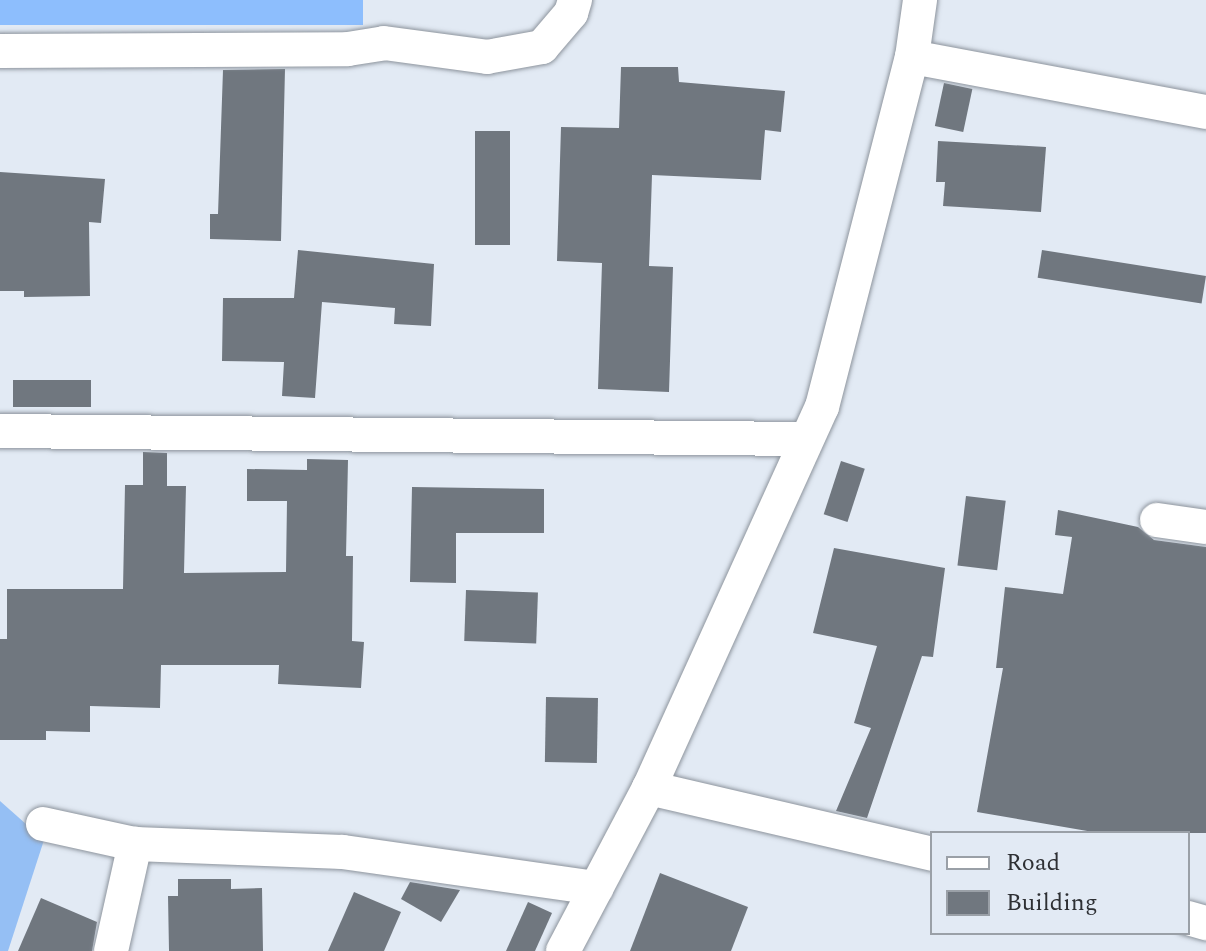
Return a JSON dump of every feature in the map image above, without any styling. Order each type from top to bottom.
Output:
[{"type":"street","points":[[0,51],[348,49],[384,43],[487,57],[542,47],[571,13],[575,0]]},
{"type":"street","points":[[563,951],[649,788],[822,407],[912,57],[920,0]]},
{"type":"street","points":[[912,57],[1206,112]]},
{"type":"street","points":[[0,431],[806,439]]},
{"type":"street","points":[[1157,520],[1206,527]]},
{"type":"street","points":[[649,788],[930,854]]},
{"type":"street","points":[[43,824],[135,844],[343,852],[596,888]]},
{"type":"street","points":[[111,951],[135,844]]},
{"type":"shaded area","points":[[0,0],[363,0],[363,25],[0,25]]},
{"type":"shaded area","points":[[0,801],[44,840],[8,951],[0,951]]},
{"type":"building","points":[[621,67],[678,67],[679,82],[785,91],[781,132],[765,130],[761,180],[652,175],[649,266],[673,267],[669,392],[598,389],[602,263],[557,261],[561,127],[619,128]]},
{"type":"building","points":[[285,69],[281,241],[210,239],[210,214],[218,214],[223,70]]},
{"type":"building","points":[[944,83],[972,89],[963,132],[935,126]]},
{"type":"building","points":[[475,131],[510,131],[510,245],[475,245]]},
{"type":"building","points":[[938,141],[1046,147],[1041,212],[943,206],[945,182],[936,182]]},
{"type":"building","points":[[0,172],[105,179],[101,223],[89,222],[90,296],[24,297],[24,291],[0,291]]},
{"type":"building","points":[[298,250],[434,264],[431,326],[394,324],[395,308],[322,302],[315,398],[282,396],[284,362],[222,361],[223,298],[294,298]]},
{"type":"building","points":[[1042,250],[1206,276],[1202,304],[1038,278]]},
{"type":"building","points":[[13,380],[91,380],[91,407],[13,407]]},
{"type":"building","points":[[143,452],[167,453],[167,486],[186,486],[184,573],[286,572],[287,501],[247,501],[247,469],[307,470],[307,459],[348,460],[346,556],[353,556],[352,641],[364,642],[361,688],[278,684],[279,665],[161,665],[160,708],[90,706],[90,732],[46,731],[46,740],[0,740],[0,639],[7,639],[7,589],[123,589],[125,485],[143,485]]},
{"type":"building","points":[[841,461],[865,469],[847,522],[824,514]]},
{"type":"building","points":[[412,487],[544,489],[544,533],[456,533],[456,583],[410,582]]},
{"type":"building","points":[[966,496],[1006,501],[997,570],[957,565]]},
{"type":"building","points":[[1058,510],[1138,527],[1154,540],[1206,547],[1206,833],[1087,831],[977,812],[1003,668],[996,668],[1005,587],[1063,594],[1072,537],[1055,535]]},
{"type":"building","points":[[834,548],[945,568],[933,657],[922,656],[867,818],[836,811],[871,728],[854,723],[877,646],[813,633]]},
{"type":"building","points":[[466,590],[538,593],[536,643],[464,641]]},
{"type":"building","points":[[546,697],[598,698],[597,763],[545,762]]},
{"type":"building","points":[[660,873],[748,907],[731,951],[630,951]]},
{"type":"building","points":[[178,879],[231,879],[231,889],[262,888],[263,951],[169,951],[168,896],[178,896]]},
{"type":"building","points":[[410,882],[460,890],[441,922],[401,899]]},
{"type":"building","points":[[354,892],[401,912],[384,951],[328,951]]},
{"type":"building","points":[[41,898],[97,922],[92,951],[18,951]]},
{"type":"building","points":[[528,902],[552,913],[535,951],[506,951]]}]
